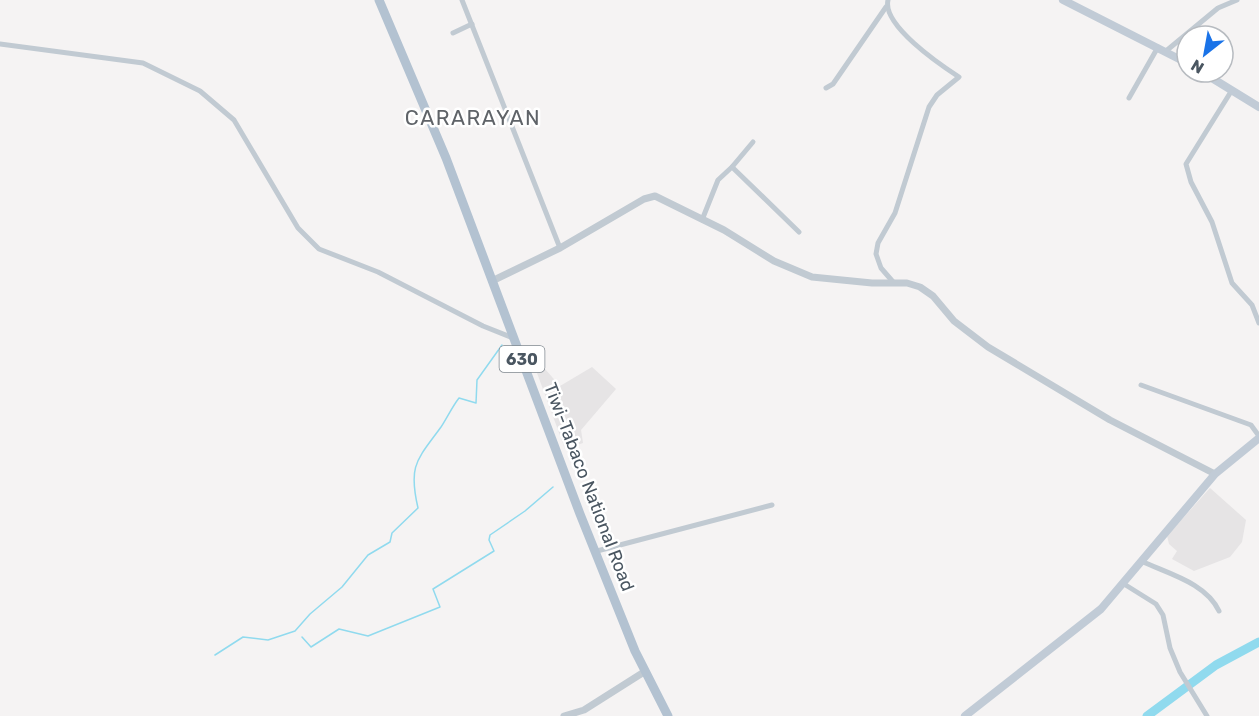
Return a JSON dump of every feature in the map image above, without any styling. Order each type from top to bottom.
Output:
[{"type":"main road","name":"Tiwi-Tabaco National Road","points":[[379,0],[446,158],[580,514],[645,672],[668,716]]},
{"type":"main road","points":[[1064,0],[1101,21],[1158,46],[1175,56]]},
{"type":"main road","points":[[1222,84],[1259,107]]},
{"type":"main road","points":[[965,716],[1081,627],[1124,585],[1141,561],[1215,474],[1259,437]]},
{"type":"street","points":[[462,0],[560,248]]},
{"type":"street","points":[[826,88],[833,84],[886,7],[888,0]]},
{"type":"street","points":[[1166,51],[1218,8],[1237,0]]},
{"type":"street","points":[[886,7],[894,22],[934,61],[958,77],[937,95],[928,107],[895,213],[878,243],[876,254],[881,267],[894,283]]},
{"type":"street","points":[[453,33],[472,24]]},
{"type":"street","points":[[0,44],[143,63],[200,91],[234,120],[298,228],[319,249],[378,272],[483,326],[514,339]]},
{"type":"street","points":[[1129,98],[1158,46]]},
{"type":"street","points":[[1232,90],[1186,164],[1191,182],[1212,222],[1232,283],[1252,305],[1259,323]]},
{"type":"street","points":[[702,220],[718,180],[753,142]]},
{"type":"street","points":[[732,167],[799,232]]},
{"type":"street","points":[[492,281],[560,248],[649,197],[655,196],[724,230],[774,261],[812,277],[920,286],[933,296],[954,321],[988,347],[1092,410],[1215,474]]},
{"type":"street","points":[[1141,385],[1251,425],[1259,437]]},
{"type":"street","points":[[597,551],[772,505]]},
{"type":"street","points":[[1141,561],[1205,591],[1214,600],[1219,611]]},
{"type":"street","points":[[1124,585],[1156,604],[1163,615],[1170,648],[1180,672],[1207,716]]},
{"type":"street","points":[[564,716],[584,710],[645,672]]},
{"type":"shaded area","points":[[592,367],[616,389],[581,430],[583,443],[565,449],[537,373],[545,369],[560,386]]},
{"type":"shaded area","points":[[1210,488],[1246,520],[1242,542],[1230,557],[1194,571],[1172,559],[1177,551],[1169,544],[1167,536]]},
{"type":"waterway","points":[[215,655],[243,637],[268,640],[295,631],[310,614],[342,587],[368,555],[390,542],[392,533],[418,508],[414,482],[421,456],[459,398],[476,403],[477,380],[502,345]]},
{"type":"waterway","points":[[302,637],[311,647],[339,629],[368,636],[440,607],[433,589],[494,551],[489,540],[490,535],[525,511],[553,487]]},
{"type":"waterway","points":[[1147,716],[1216,665],[1259,642]]},
{"type":"district","name":"CARARAYAN","points":[[473,117]]}]
